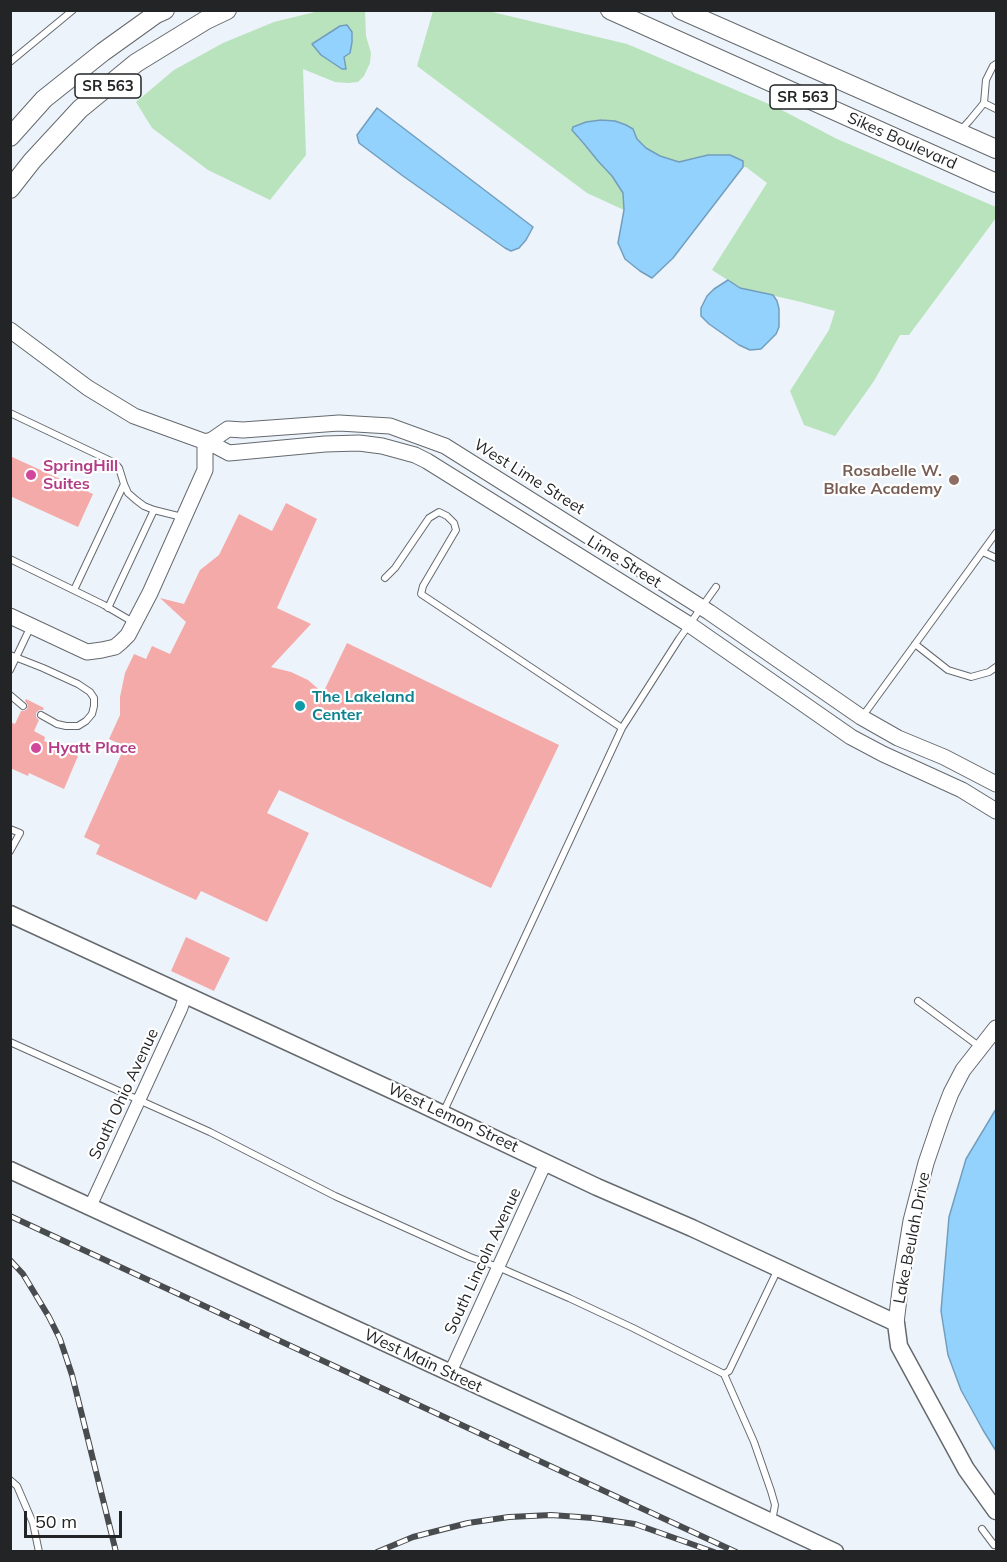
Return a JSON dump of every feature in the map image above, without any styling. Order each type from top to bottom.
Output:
[{"type":"main road","name":"SR 563","points":[[10,137],[44,99],[103,52],[165,10]]},
{"type":"main road","name":"SR 563","points":[[10,189],[32,161],[80,109],[136,63],[206,20],[228,10]]},
{"type":"main road","name":"Sikes Boulevard","points":[[610,10],[996,183]]},
{"type":"main road","name":"Sikes Boulevard","points":[[681,10],[958,133],[996,146]]},
{"type":"main road","name":"West Lemon Street","points":[[10,914],[896,1323]]},
{"type":"main road","name":"West Main Street","points":[[10,1170],[835,1551]]},
{"type":"main road","name":"Lake Beulah Drive","points":[[896,1323],[899,1346],[966,1469],[996,1511]]},
{"type":"street","points":[[10,330],[88,388],[134,416],[205,442],[205,470],[184,518],[128,635],[115,647],[87,652],[10,616]]},
{"type":"street","name":"West Lime Street","points":[[205,442],[228,429],[243,430],[339,423],[390,426],[446,446],[702,608],[861,717],[898,738],[944,757],[996,784]]},
{"type":"street","name":"Lime Street","points":[[205,442],[229,453],[359,443],[382,446],[415,455],[497,503],[690,625],[851,737],[962,790],[996,811]]},
{"type":"street","name":"South Ohio Avenue","points":[[90,1207],[186,994]]},
{"type":"street","name":"Lake Beulah Drive","points":[[896,1323],[912,1221],[926,1163],[951,1093],[963,1070],[996,1028]]},
{"type":"street","name":"South Lincoln Avenue","points":[[450,1373],[546,1162]]},
{"type":"lane","points":[[10,62],[73,10]]},
{"type":"lane","points":[[958,133],[984,103],[986,80],[996,63]]},
{"type":"lane","points":[[984,103],[996,109]]},
{"type":"lane","points":[[10,413],[114,463],[119,468],[128,493],[136,500],[154,510],[184,518]]},
{"type":"lane","points":[[74,590],[124,484]]},
{"type":"lane","points":[[108,608],[154,510]]},
{"type":"lane","points":[[385,578],[395,568],[429,518],[439,512],[447,516],[454,523],[456,530],[423,586],[422,594],[622,728]]},
{"type":"lane","points":[[861,717],[996,533]]},
{"type":"lane","points":[[983,552],[996,558]]},
{"type":"lane","points":[[10,559],[74,590],[134,623]]},
{"type":"lane","points":[[443,1113],[622,728],[679,639],[716,587]]},
{"type":"lane","points":[[10,669],[14,656],[32,626]]},
{"type":"lane","points":[[915,644],[948,670],[971,677],[989,672],[996,667]]},
{"type":"lane","points":[[14,656],[78,684],[90,692],[94,698],[92,714],[78,726],[57,724],[41,715]]},
{"type":"lane","points":[[10,695],[23,706]]},
{"type":"lane","points":[[10,829],[20,833],[10,852]]},
{"type":"lane","points":[[918,1001],[981,1047]]},
{"type":"lane","points":[[10,1042],[210,1132],[335,1196],[470,1257],[569,1298],[724,1374],[754,1442],[771,1491],[774,1505],[772,1522]]},
{"type":"lane","points":[[724,1374],[729,1371],[778,1268]]},
{"type":"lane","points":[[10,1480],[18,1486],[33,1523],[39,1551]]},
{"type":"lane","points":[[982,1529],[996,1546]]},
{"type":"green space","points":[[319,11],[365,11],[366,36],[371,53],[370,63],[364,76],[358,82],[348,83],[335,82],[303,69],[306,155],[270,200],[208,170],[152,128],[136,102],[174,70],[223,43],[274,22]]},
{"type":"green space","points":[[433,11],[488,11],[627,44],[776,107],[837,139],[996,207],[996,218],[909,335],[900,335],[874,381],[835,436],[804,425],[790,391],[829,330],[835,311],[740,288],[712,270],[767,183],[743,167],[743,161],[679,162],[660,156],[646,148],[577,137],[612,176],[623,193],[624,210],[587,193],[417,66]]},
{"type":"water","points":[[347,25],[352,32],[352,42],[350,53],[344,57],[346,69],[342,69],[321,55],[312,44],[340,26]]},
{"type":"water","points":[[377,108],[533,227],[519,248],[511,251],[505,248],[359,143],[357,135]]},
{"type":"water","points":[[601,120],[626,125],[633,129],[637,139],[646,148],[660,156],[679,162],[708,155],[730,155],[743,161],[743,167],[673,258],[652,278],[625,259],[618,243],[624,210],[623,193],[612,176],[572,130],[573,127],[586,122]]},
{"type":"water","points":[[728,280],[740,288],[773,295],[777,301],[779,327],[776,334],[761,349],[750,350],[739,345],[701,316],[701,308],[707,296]]},
{"type":"water","points":[[996,1109],[996,1451],[961,1390],[948,1355],[941,1311],[949,1217],[966,1159]]},
{"type":"building","name":"SpringHill Suites","points":[[10,456],[93,494],[78,527],[10,496]]},
{"type":"building","name":"The Lakeland Center","points":[[286,503],[317,519],[277,608],[311,624],[271,667],[291,672],[308,680],[323,693],[347,643],[559,745],[491,888],[279,790],[267,813],[309,833],[267,922],[201,891],[196,900],[96,854],[100,845],[84,837],[125,746],[109,739],[120,715],[120,697],[125,673],[134,654],[146,659],[152,646],[170,654],[186,622],[160,598],[184,604],[200,570],[219,555],[239,514],[272,531]]},
{"type":"building","name":"Hyatt Place","points":[[26,699],[44,708],[36,713],[39,720],[34,731],[45,737],[44,741],[78,756],[64,789],[29,773],[28,776],[10,768],[10,722],[15,724],[21,711],[27,709]]},
{"type":"building","points":[[186,937],[230,958],[214,991],[171,971]]},
{"type":"railway","points":[[10,1216],[736,1552]]},
{"type":"railway","points":[[10,1260],[23,1274],[60,1339],[72,1375],[116,1552]]},
{"type":"railway","points":[[377,1552],[413,1537],[468,1523],[509,1517],[551,1515],[635,1524],[714,1552]]},
{"type":"place","name":"SpringHill Suites","points":[[31,475]]},
{"type":"place","name":"Rosabelle W. Blake Academy","points":[[954,480]]},
{"type":"place","name":"The Lakeland Center","points":[[300,706]]},
{"type":"place","name":"Hyatt Place","points":[[36,748]]}]
